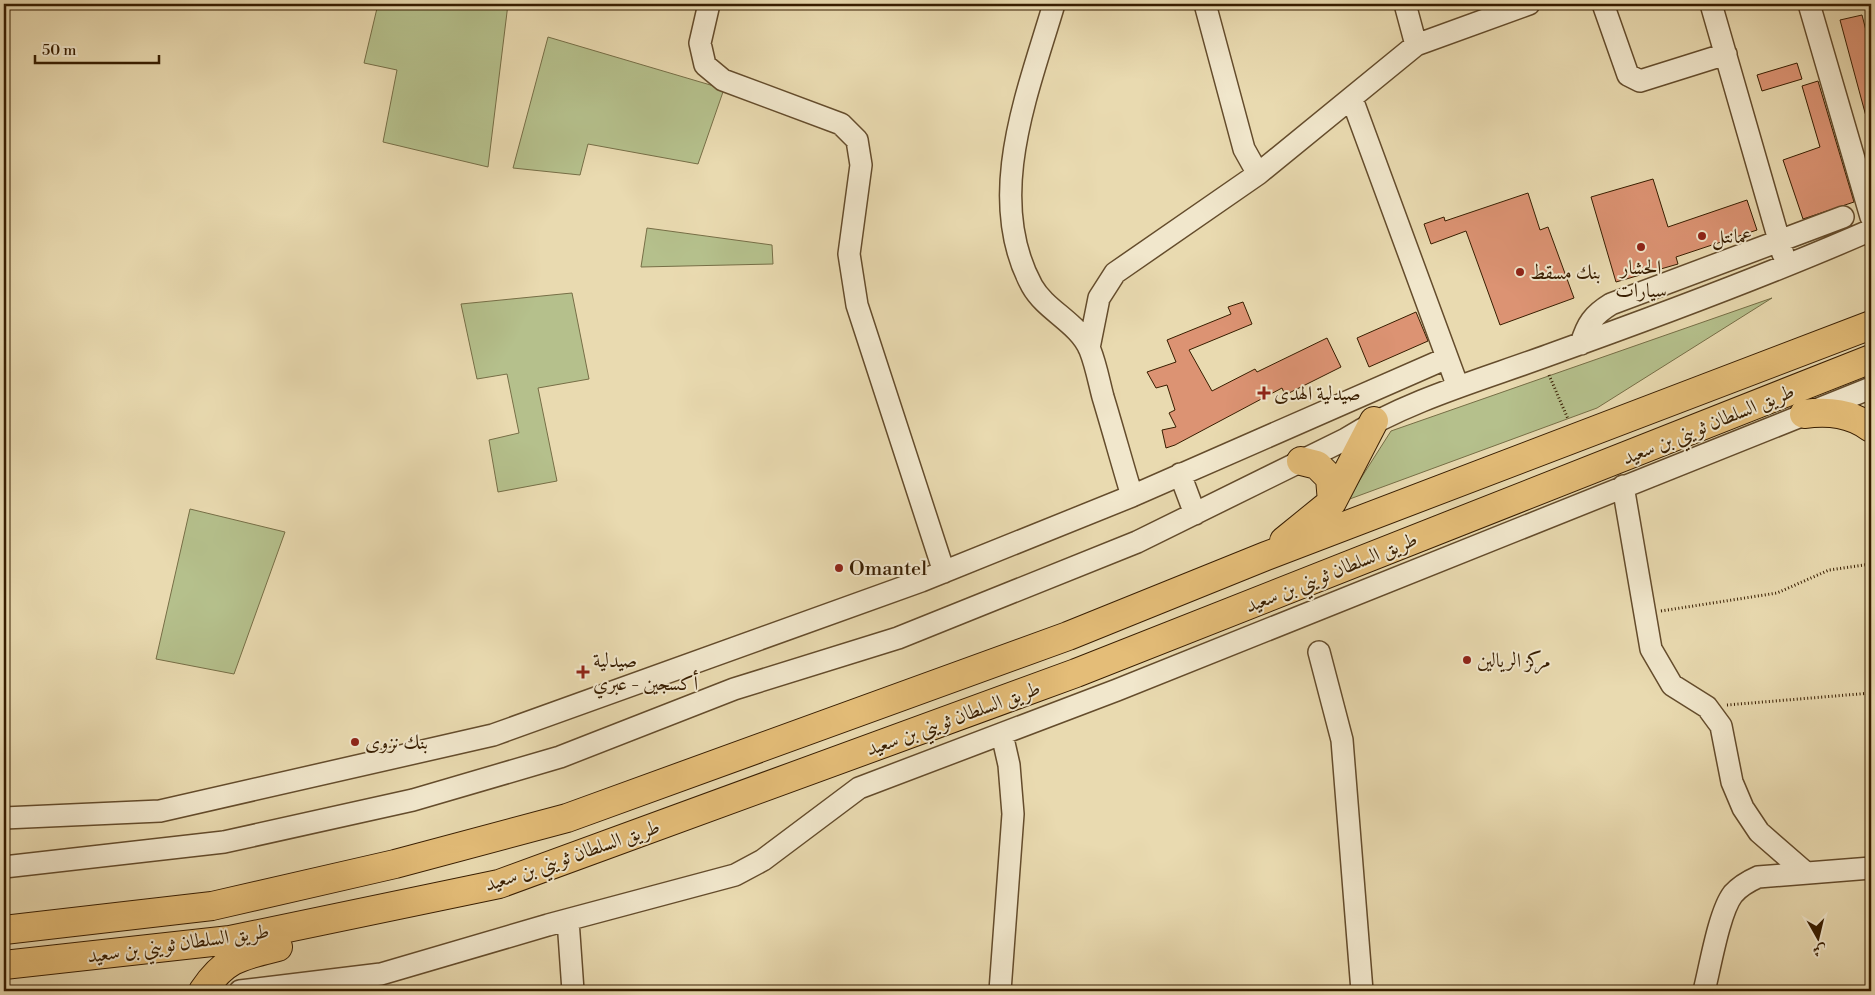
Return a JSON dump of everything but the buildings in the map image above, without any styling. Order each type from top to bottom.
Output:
[{"type":"main road","name":"طريق السلطان ثويني بن سعيد","points":[[4,930],[212,906],[396,864],[567,818],[1068,636],[1266,556],[1871,325]]},
{"type":"main road","name":"طريق السلطان ثويني بن سعيد","points":[[4,965],[230,940],[498,884],[1076,673],[1871,359]]},
{"type":"main road","points":[[1804,414],[1824,412],[1844,414],[1863,422],[1871,428]]},
{"type":"main road","points":[[1266,556],[1332,502],[1374,420]]},
{"type":"main road","points":[[1301,461],[1317,465],[1330,478],[1332,502]]},
{"type":"main road","points":[[203,991],[214,974],[228,962],[249,954],[382,922],[498,884]]},
{"type":"street","points":[[709,4],[700,43],[706,65],[723,80],[841,124],[857,140],[861,165],[849,254],[857,305],[944,572]]},
{"type":"street","points":[[1054,4],[1014,148],[1009,204],[1017,252],[1032,287],[1040,298],[1072,327],[1089,348],[1132,496]]},
{"type":"street","points":[[1205,4],[1244,149],[1258,174]]},
{"type":"street","points":[[1405,4],[1416,45]]},
{"type":"street","points":[[1089,348],[1099,298],[1115,273],[1258,174],[1416,45],[1529,4]]},
{"type":"street","points":[[1603,4],[1628,75],[1633,80],[1640,81],[1726,54]]},
{"type":"street","points":[[1711,4],[1778,242],[1788,266]]},
{"type":"street","points":[[1810,4],[1871,217]]},
{"type":"street","points":[[1352,99],[1458,387]]},
{"type":"street","points":[[1581,344],[1586,327],[1596,313],[1611,304],[1843,218]]},
{"type":"street","points":[[4,867],[224,842],[414,800],[560,757],[734,689],[898,638],[1137,542],[1346,439],[1374,420],[1458,387],[1581,344],[1788,266],[1871,230]]},
{"type":"street","points":[[4,818],[160,811],[493,735],[944,572],[1132,496],[1447,358]]},
{"type":"street","points":[[240,991],[381,974],[568,920],[735,875],[763,860],[850,793],[1118,690],[1871,388]]},
{"type":"street","points":[[1180,474],[1195,514]]},
{"type":"street","points":[[1623,486],[1651,649],[1672,685],[1707,707],[1720,726],[1732,782],[1743,808],[1759,832],[1806,873]]},
{"type":"street","points":[[1319,652],[1342,740],[1362,991]]},
{"type":"street","points":[[1000,991],[1013,814],[1009,765],[1002,734]]},
{"type":"street","points":[[1704,991],[1725,910],[1732,895],[1744,884],[1758,877],[1871,868]]},
{"type":"street","points":[[568,920],[573,991]]},
{"type":"path","points":[[1544,357],[1550,376],[1578,438]]},
{"type":"path","points":[[1645,613],[1771,595],[1829,570],[1871,564]]},
{"type":"path","points":[[1707,707],[1871,693]]},
{"type":"green space","points":[[378,4],[508,4],[488,167],[383,142],[397,70],[364,63]]},
{"type":"green space","points":[[548,37],[724,89],[698,164],[588,144],[580,175],[513,168]]},
{"type":"green space","points":[[647,228],[772,245],[773,264],[641,267]]},
{"type":"green space","points":[[572,293],[589,379],[538,388],[557,481],[498,492],[489,440],[519,433],[507,374],[477,379],[461,304]]},
{"type":"green space","points":[[1772,298],[1597,408],[1347,500],[1391,431]]},
{"type":"green space","points":[[190,509],[285,532],[234,674],[156,659]]},
{"type":"place","name":"عمانتل","points":[[1702,236]]},
{"type":"place","name":"الحشار سيارات","points":[[1641,247]]},
{"type":"place","name":"بنك مسقط","points":[[1520,272]]},
{"type":"place","name":"صيدلية الهدى","points":[[1264,393]]},
{"type":"place","name":"Omantel","points":[[839,568]]},
{"type":"place","name":"مركز الريالين","points":[[1467,660]]},
{"type":"place","name":"صيدلية أكسجين - عبري","points":[[583,672]]},
{"type":"place","name":"بنك نزوى","points":[[355,742]]}]
